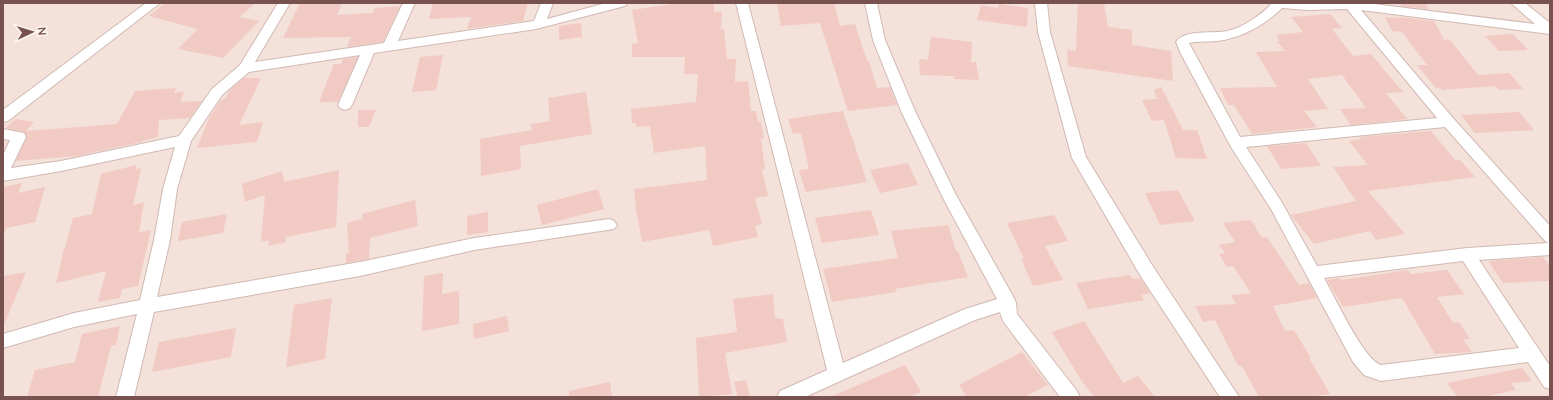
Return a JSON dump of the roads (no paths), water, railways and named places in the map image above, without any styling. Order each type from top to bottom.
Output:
[{"type":"street","points":[[3,117],[154,3]]},
{"type":"street","points":[[125,397],[138,349],[162,240],[170,188],[184,140],[217,92],[245,68],[284,3]]},
{"type":"street","points":[[389,46],[409,3]]},
{"type":"street","points":[[539,24],[547,3]]},
{"type":"street","points":[[245,68],[310,56],[465,37],[539,24],[621,3]]},
{"type":"street","points":[[742,3],[837,375]]},
{"type":"street","points":[[871,3],[879,40],[908,110],[949,196],[1008,303],[1009,316],[1071,397]]},
{"type":"street","points":[[1041,3],[1044,32],[1079,158],[1146,270],[1230,397]]},
{"type":"street","points":[[1532,354],[1390,373],[1376,372],[1366,365],[1360,357],[1276,205],[1236,143],[1187,54],[1182,42],[1189,38],[1210,38],[1238,33],[1252,25],[1277,6],[1278,3],[1294,7],[1350,5],[1550,29]]},
{"type":"street","points":[[1517,3],[1550,29]]},
{"type":"street","points":[[1350,5],[1448,122],[1550,237]]},
{"type":"street","points":[[345,105],[369,49]]},
{"type":"street","points":[[1236,143],[1448,122]]},
{"type":"street","points":[[3,134],[19,137],[3,169]]},
{"type":"street","points":[[3,175],[61,166],[184,140]]},
{"type":"street","points":[[3,341],[67,321],[112,310],[147,306],[360,269],[474,244],[609,225]]},
{"type":"street","points":[[1313,273],[1467,254],[1550,249]]},
{"type":"street","points":[[1467,254],[1550,381]]},
{"type":"street","points":[[786,397],[805,393],[837,375],[971,314],[1008,303]]}]
